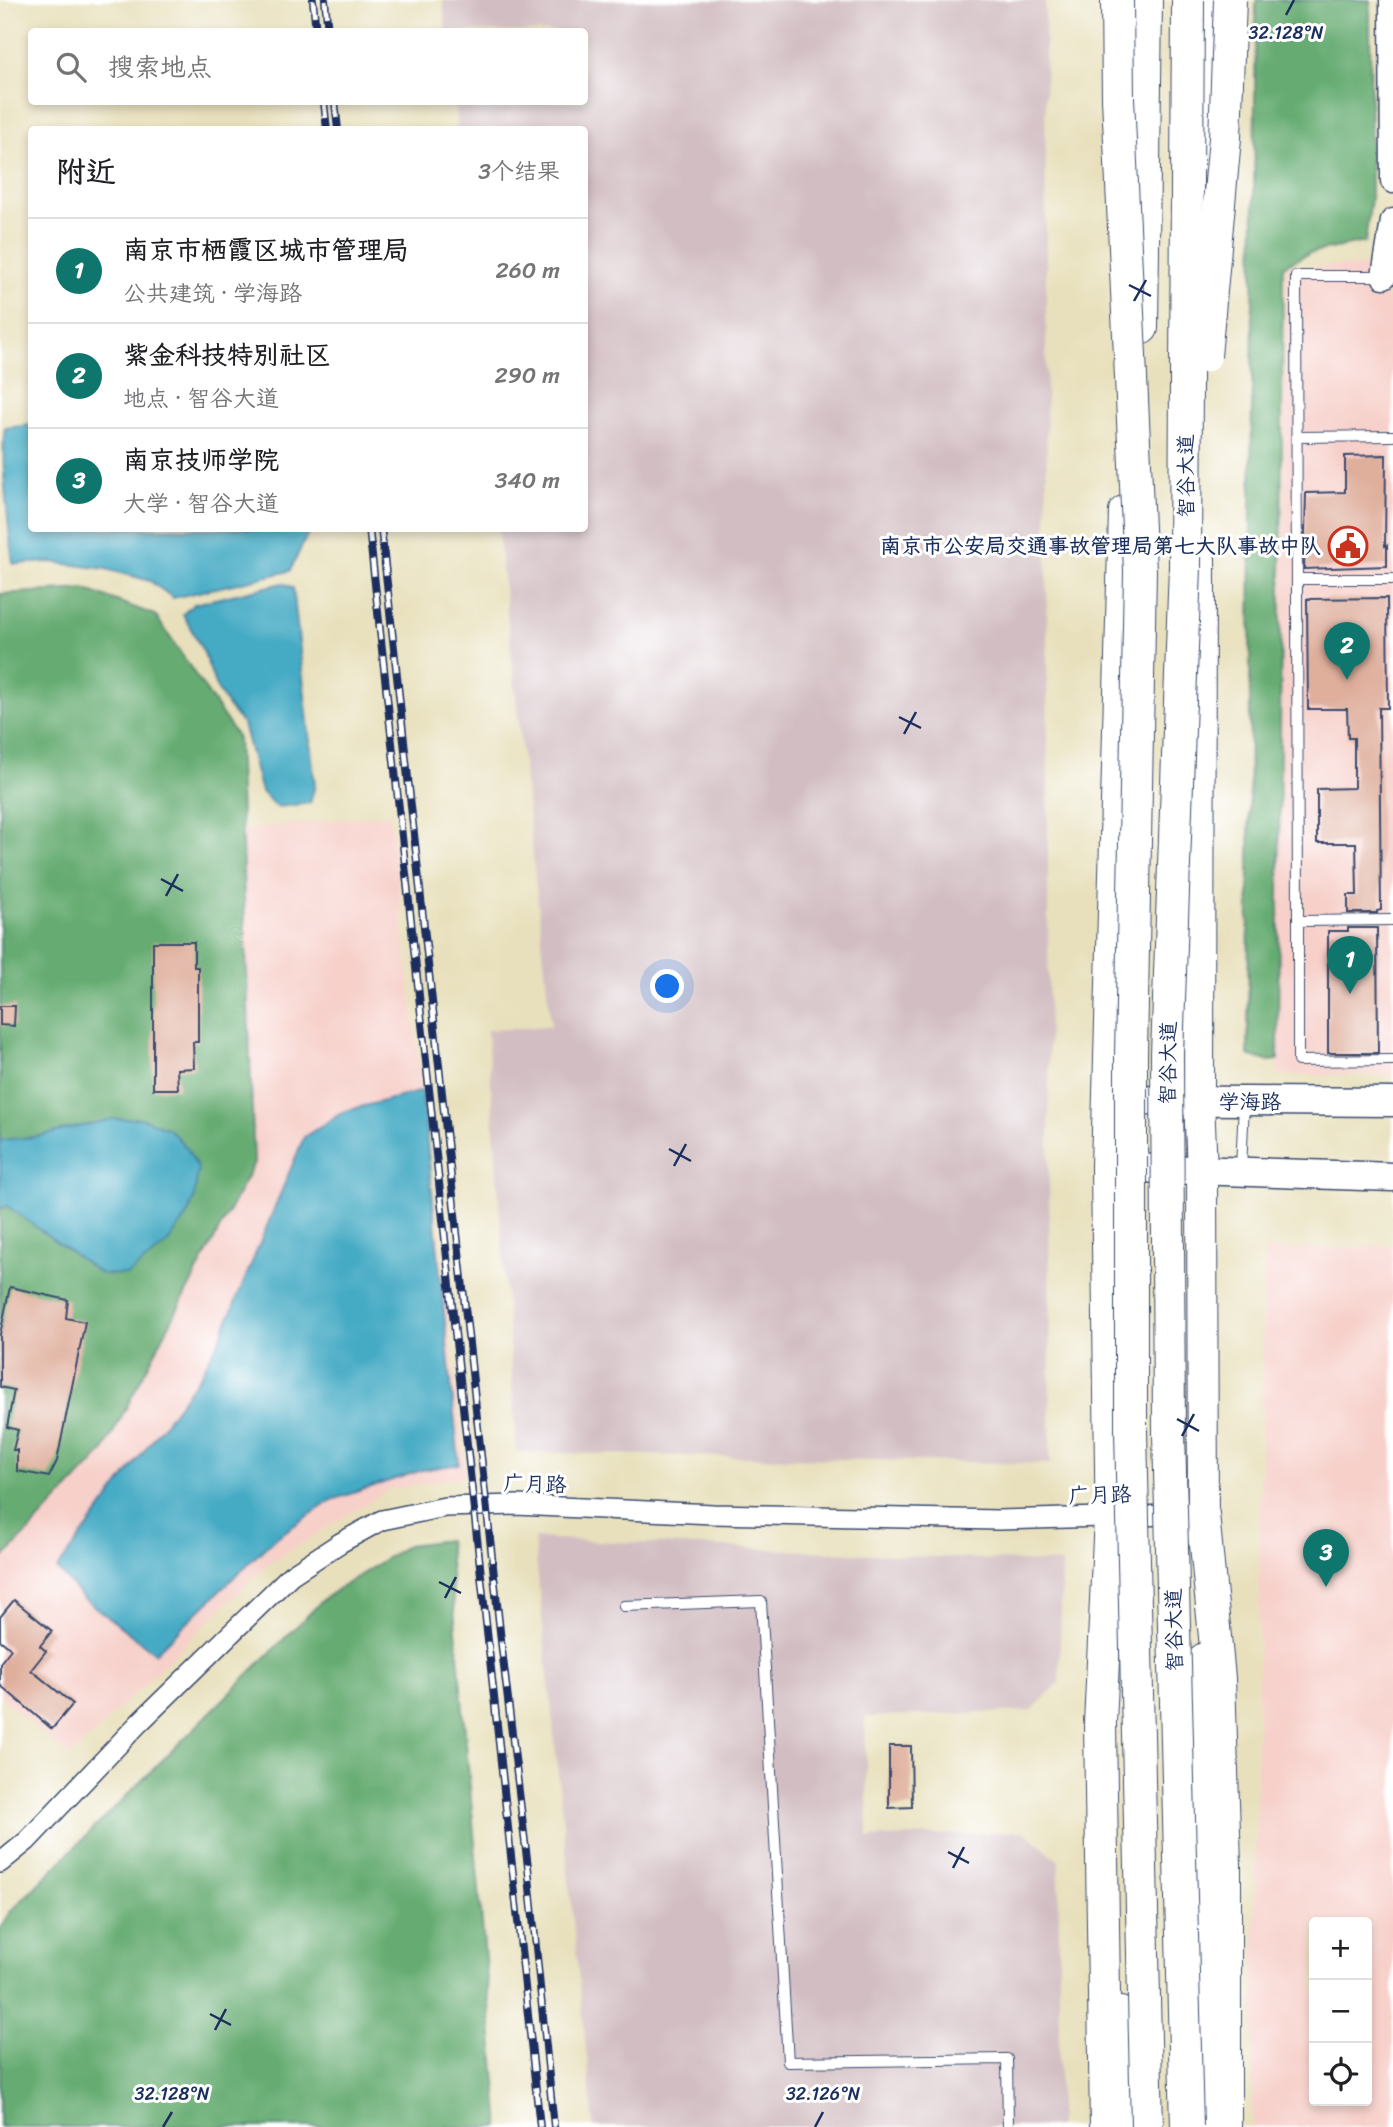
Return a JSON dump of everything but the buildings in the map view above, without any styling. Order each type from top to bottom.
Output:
[{"type":"highway","points":[[1117,0],[1118,111],[1140,570]]},
{"type":"highway","name":"智谷大道","points":[[1146,0],[1131,1056],[1131,1431],[1147,2127]]},
{"type":"highway","name":"智谷大道","points":[[1187,2127],[1169,1433],[1167,1068],[1185,567],[1188,0]]},
{"type":"highway","points":[[1185,567],[1225,138],[1230,0]]},
{"type":"highway","points":[[1203,1514],[1219,1678],[1225,1864],[1225,2127]]},
{"type":"highway","points":[[1106,2127],[1100,1723],[1110,1518]]},
{"type":"main road","points":[[1122,2127],[1106,1167],[1130,309],[1130,0]]},
{"type":"main road","name":"智谷大道","points":[[1207,0],[1200,351],[1199,1102],[1202,1170],[1207,2127]]},
{"type":"main road","name":"学海路","points":[[1107,1100],[1393,1102]]},
{"type":"main road","points":[[1106,1167],[1393,1177]]},
{"type":"street","points":[[1392,0],[1393,181]]},
{"type":"street","points":[[1390,280],[1393,221]]},
{"type":"street","name":"广月路","points":[[0,1863],[27,1841],[139,1723],[291,1575],[382,1520],[445,1507],[516,1505],[713,1514],[957,1520],[1203,1514]]},
{"type":"lane","points":[[1390,280],[1296,276],[1298,1061],[1393,1060]]},
{"type":"lane","points":[[1297,437],[1393,436]]},
{"type":"lane","points":[[1297,579],[1393,579]]},
{"type":"lane","points":[[1298,921],[1393,920]]},
{"type":"lane","points":[[1241,1172],[1244,1103]]},
{"type":"lane","points":[[624,1606],[761,1601],[788,2062],[1007,2059],[1008,2127]]},
{"type":"shaded area","points":[[443,0],[1045,0],[1050,1464],[517,1452],[487,1030],[551,1026],[498,532],[588,532],[588,126],[457,126],[454,105],[588,105],[588,28],[446,28]]},
{"type":"shaded area","points":[[1286,266],[1370,266],[1393,311],[1393,1075],[1278,1075]]},
{"type":"shaded area","points":[[390,814],[466,1476],[388,1490],[265,1566],[70,1757],[0,1696],[0,856]]},
{"type":"shaded area","points":[[1393,1245],[1393,2127],[1252,2127],[1264,1251]]},
{"type":"shaded area","points":[[534,1538],[1062,1563],[1059,1683],[1031,1711],[865,1717],[868,1838],[1024,1831],[1059,1861],[1059,2127],[594,2127]]},
{"type":"green space","points":[[1256,0],[1370,0],[1371,199],[1365,242],[1309,253],[1283,266],[1278,1060],[1267,1061],[1248,1055]]},
{"type":"green space","points":[[84,589],[155,615],[238,738],[254,1163],[103,1452],[0,1562],[0,594]]},
{"type":"green space","points":[[448,1540],[500,2127],[0,2127],[0,1928],[9,1913],[326,1597],[407,1545]]},
{"type":"water","points":[[28,425],[28,532],[309,532],[290,571],[173,598],[150,581],[106,569],[51,562],[13,564],[4,475],[5,428]]},
{"type":"water","points":[[283,583],[293,588],[315,785],[310,803],[277,807],[261,792],[243,724],[216,687],[204,653],[183,614],[194,604]]},
{"type":"water","points":[[422,1091],[459,1464],[422,1470],[332,1500],[274,1539],[155,1653],[82,1597],[57,1569],[201,1374],[220,1339],[304,1137],[345,1111]]},
{"type":"water","points":[[141,1118],[169,1129],[187,1148],[198,1169],[194,1199],[186,1218],[165,1246],[127,1275],[101,1274],[7,1206],[0,1209],[0,1140],[35,1137],[112,1119]]},
{"type":"railway","points":[[313,0],[316,28]]},
{"type":"railway","points":[[325,0],[328,28]]},
{"type":"railway","points":[[324,105],[327,126]]},
{"type":"railway","points":[[335,105],[338,126]]},
{"type":"railway","points":[[369,532],[540,2127]]},
{"type":"railway","points":[[381,532],[502,1650],[528,1867],[554,2127]]},
{"type":"place","name":"南京市公安局交通事故管理局第七大队事故中队","points":[[1348,546]]},
{"type":"place","name":"紫金科技特别社区","points":[[1347,680]]},
{"type":"place","name":"南京市栖霞区城市管理局","points":[[1350,994]]},
{"type":"place","name":"南京技师学院","points":[[1326,1587]]}]
